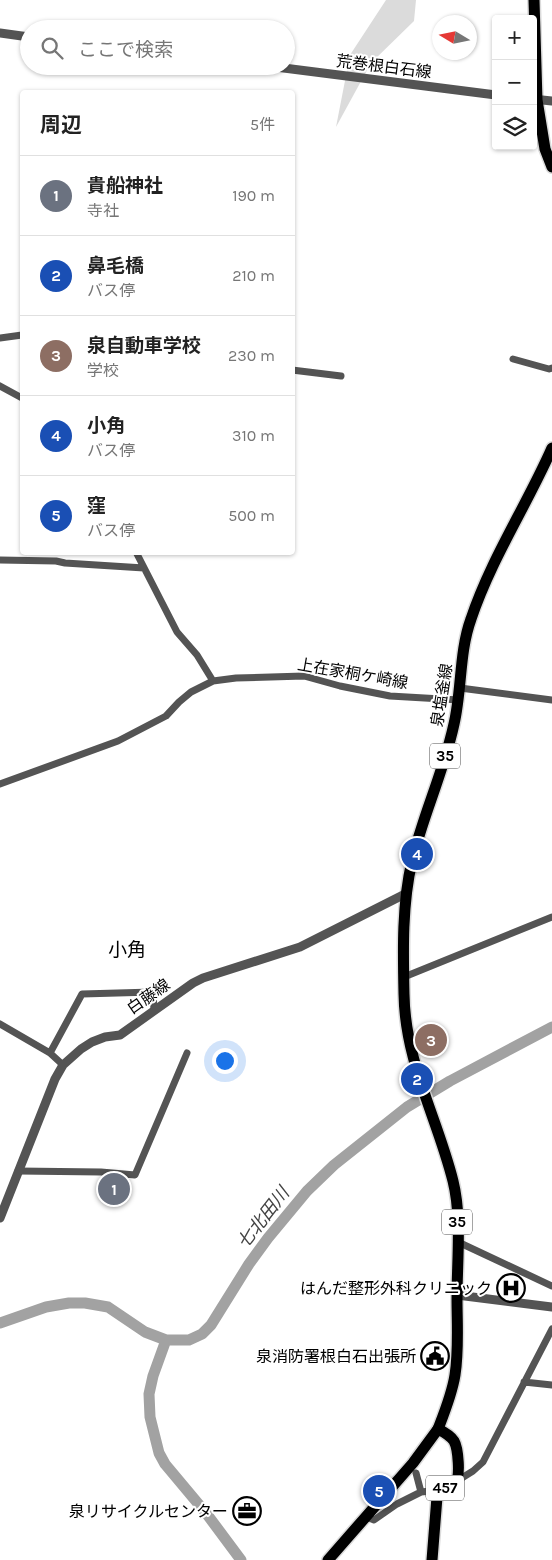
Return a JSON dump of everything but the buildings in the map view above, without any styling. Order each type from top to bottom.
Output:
[{"type":"main road","points":[[534,0],[535,60]]},
{"type":"main road","points":[[536,105],[545,149],[552,167]]},
{"type":"main road","name":"泉塩釜線","points":[[458,1242],[456,1201],[453,1184],[409,1046],[406,1027],[404,977],[407,892],[413,858],[453,728],[460,694],[466,638],[472,614],[552,448]]},
{"type":"main road","name":"35","points":[[438,1429],[448,1404],[456,1372],[458,1242]]},
{"type":"main road","name":"457","points":[[328,1560],[413,1463],[438,1429],[450,1436],[456,1446],[458,1472],[457,1481],[442,1490],[437,1497],[432,1560]]},
{"type":"street","points":[[0,33],[20,35]]},
{"type":"street","name":"荒巻根白石線","points":[[295,69],[492,94]]},
{"type":"street","points":[[537,99],[552,102]]},
{"type":"street","points":[[0,338],[20,336]]},
{"type":"street","points":[[513,359],[548,369],[552,368]]},
{"type":"street","points":[[295,370],[342,376]]},
{"type":"street","points":[[0,386],[20,397]]},
{"type":"street","points":[[138,555],[177,632],[197,655],[213,681]]},
{"type":"street","points":[[0,560],[56,561],[144,568]]},
{"type":"street","name":"上在家桐ケ崎線","points":[[0,784],[118,741],[166,716],[191,692],[213,681],[236,678],[304,676],[340,686],[390,696],[460,694],[552,700]]},
{"type":"street","name":"白藤線","points":[[0,1218],[55,1079],[64,1065],[81,1049],[105,1037],[120,1034],[203,978],[300,947],[407,892]]},
{"type":"street","points":[[404,977],[552,917]]},
{"type":"street","points":[[50,1053],[82,994],[153,992],[154,1010]]},
{"type":"street","points":[[0,1024],[50,1053],[64,1065]]},
{"type":"street","points":[[18,1171],[102,1172],[136,1175],[187,1053]]},
{"type":"street","points":[[458,1242],[552,1286]]},
{"type":"street","points":[[457,1295],[552,1307]]},
{"type":"street","points":[[457,1481],[483,1462],[552,1329]]},
{"type":"street","points":[[524,1382],[552,1384]]},
{"type":"street","points":[[416,1473],[420,1492]]},
{"type":"street","points":[[367,1517],[374,1520],[379,1518],[397,1504],[420,1492],[442,1490]]},
{"type":"shaded area","points":[[386,0],[416,0],[414,21],[371,63],[336,127],[350,55]]},
{"type":"waterway","name":"七北田川","points":[[0,1323],[46,1307],[69,1303],[85,1303],[108,1307],[145,1332],[166,1340],[189,1340],[202,1334],[211,1325],[249,1264],[268,1238],[307,1191],[334,1165],[407,1107],[450,1081],[552,1027]]},
{"type":"waterway","points":[[166,1340],[153,1376],[149,1394],[150,1417],[159,1453],[165,1464],[206,1513],[241,1560]]},
{"type":"place","name":"小角","points":[[417,854]]},
{"type":"place","name":"泉自動車学校","points":[[431,1040]]},
{"type":"place","name":"鼻毛橋","points":[[417,1079]]},
{"type":"place","name":"貴船神社","points":[[114,1189]]},
{"type":"place","name":"はんだ整形外科クリニック","points":[[511,1288]]},
{"type":"place","name":"泉消防署根白石出張所","points":[[435,1356]]},
{"type":"place","name":"窪","points":[[379,1491]]},
{"type":"place","name":"泉リサイクルセンター","points":[[247,1511]]},
{"type":"district","name":"小角","points":[[127,949]]}]
